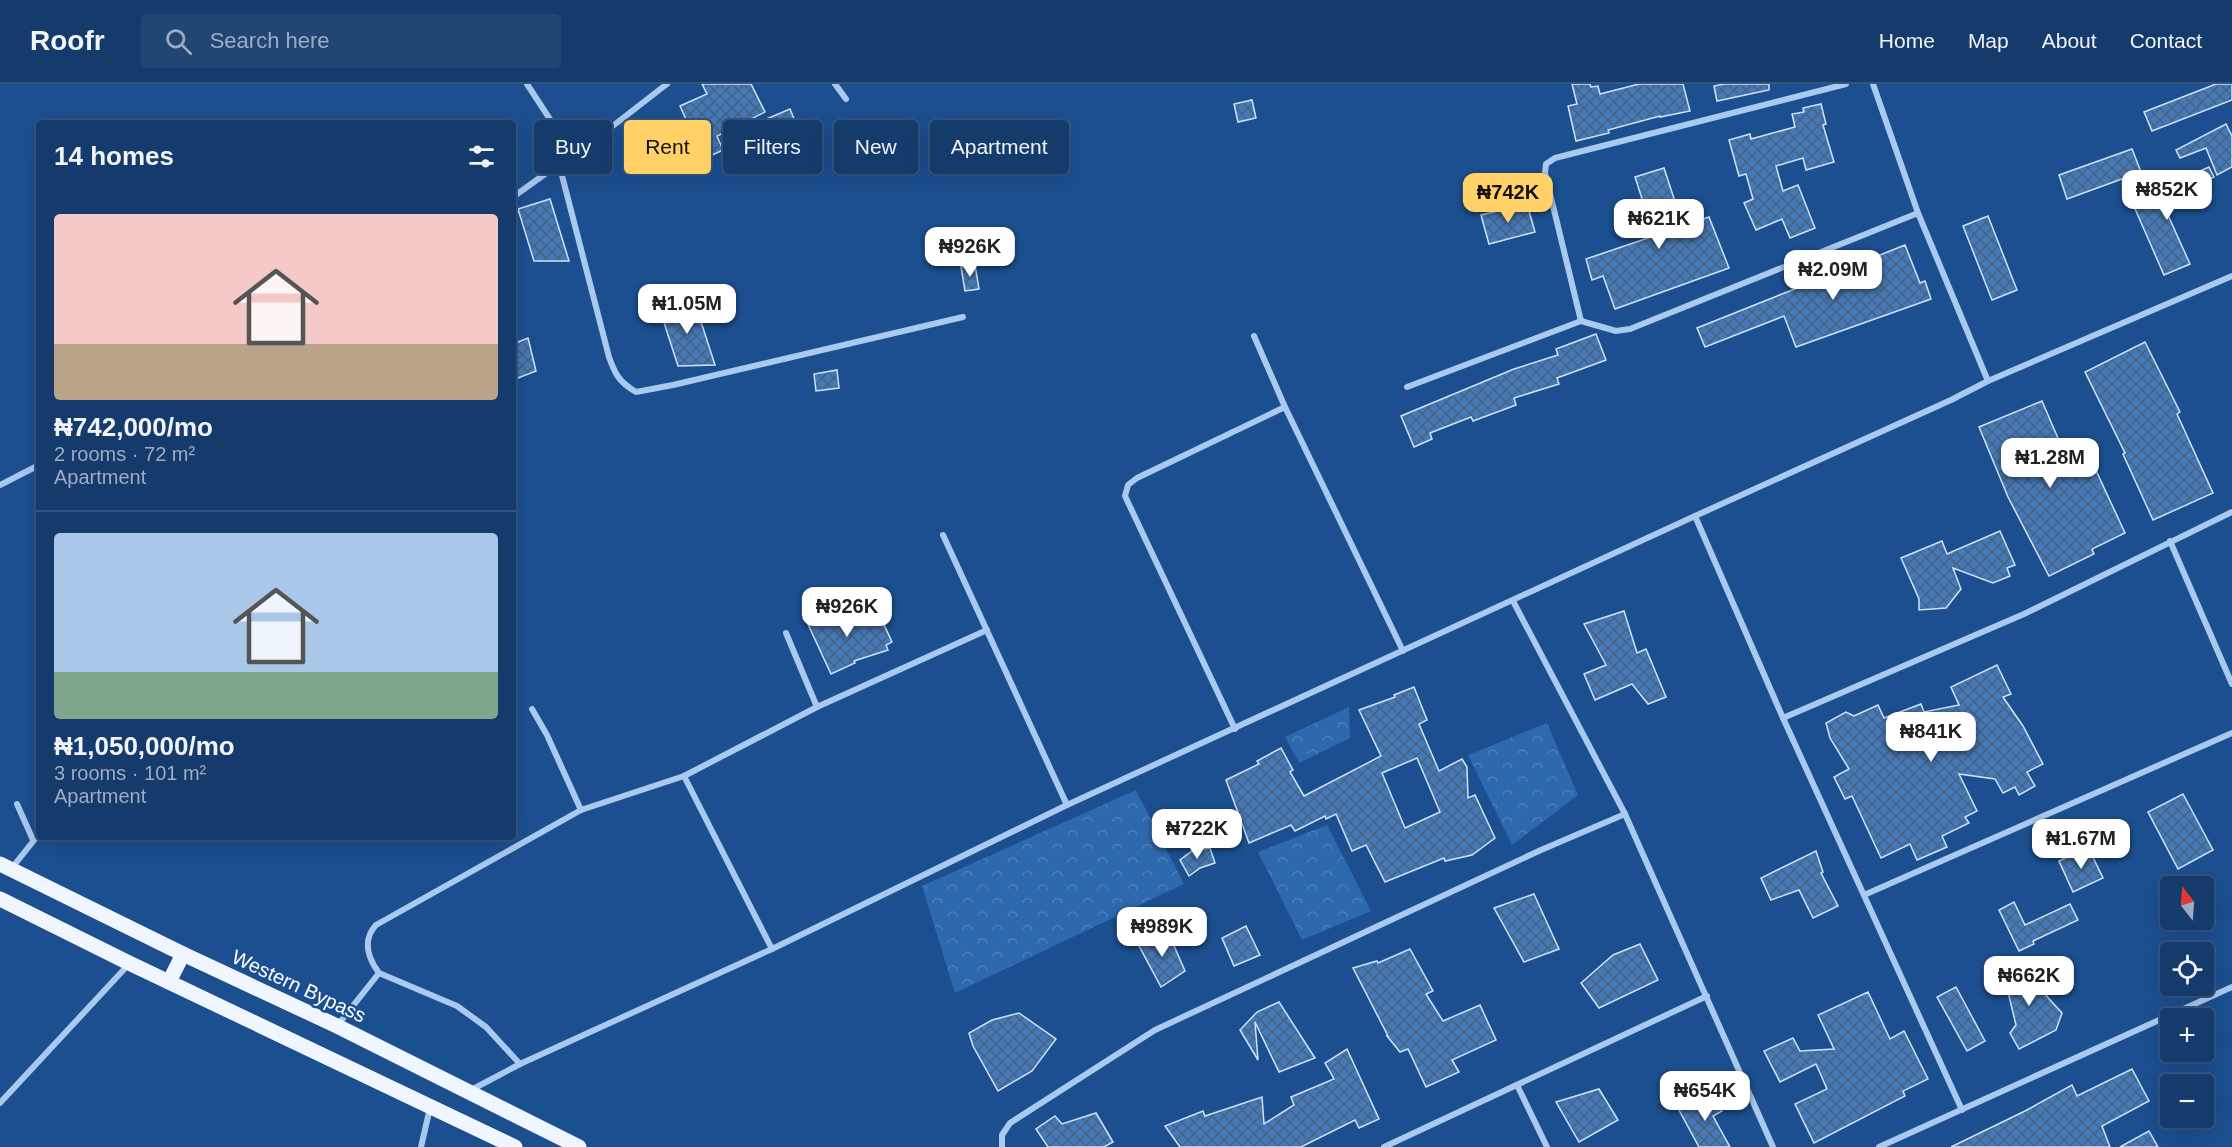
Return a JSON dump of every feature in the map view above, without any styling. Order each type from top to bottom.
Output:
[{"type":"main road","name":"Western Bypass","points":[[5,867],[337,1026],[579,1147]]},
{"type":"main road","points":[[0,900],[512,1146]]},
{"type":"main road","points":[[169,982],[183,954]]},
{"type":"street","points":[[527,84],[550,120]]},
{"type":"street","points":[[612,127],[667,84]]},
{"type":"street","points":[[1581,321],[1545,173],[1546,164],[1555,158],[1846,84]]},
{"type":"street","points":[[1873,84],[1918,213],[1988,381]]},
{"type":"street","points":[[838,85],[846,99]]},
{"type":"street","points":[[516,195],[545,174]]},
{"type":"street","points":[[562,174],[609,357],[623,384],[636,392],[963,317]]},
{"type":"street","points":[[1407,387],[1581,321],[1616,331],[1630,328],[1918,213]]},
{"type":"street","points":[[469,1091],[520,1064],[772,950],[1067,805],[1988,381],[2232,276]]},
{"type":"street","points":[[1254,336],[1285,407],[1403,651]]},
{"type":"street","points":[[1234,729],[1125,496],[1128,485],[1137,478],[1285,407]]},
{"type":"street","points":[[0,485],[36,467]]},
{"type":"street","points":[[1783,718],[2024,614],[2232,512]]},
{"type":"street","points":[[1695,516],[1783,718],[1962,1110]]},
{"type":"street","points":[[943,536],[1067,805]]},
{"type":"street","points":[[2170,541],[2232,684]]},
{"type":"street","points":[[1513,601],[1625,814],[1773,1147]]},
{"type":"street","points":[[520,1064],[486,1027],[457,1006],[379,973],[372,963],[368,939],[370,931],[376,925],[581,810],[684,776],[817,707],[987,630]]},
{"type":"street","points":[[786,633],[817,707]]},
{"type":"street","points":[[532,709],[547,735],[581,810]]},
{"type":"street","points":[[1864,895],[2232,733]]},
{"type":"street","points":[[684,776],[772,950]]},
{"type":"street","points":[[17,804],[33,840]]},
{"type":"street","points":[[1002,1147],[1002,1135],[1010,1123],[1155,1030],[1530,855],[1625,814]]},
{"type":"street","points":[[5,867],[36,837]]},
{"type":"street","points":[[0,1103],[129,963]]},
{"type":"street","points":[[337,1026],[379,973]]},
{"type":"street","points":[[1879,1147],[2232,987]]},
{"type":"street","points":[[1384,1147],[1707,996]]},
{"type":"street","points":[[1517,1085],[1547,1147]]},
{"type":"street","points":[[421,1147],[430,1108]]},
{"type":"green space","points":[[1349,707],[1350,738],[1299,763],[1285,737]]},
{"type":"green space","points":[[1547,723],[1578,795],[1512,845],[1468,755]]},
{"type":"green space","points":[[1136,790],[1184,884],[955,993],[922,886]]},
{"type":"green space","points":[[1327,825],[1371,911],[1302,940],[1258,852]]},
{"type":"building","points":[[702,84],[751,84],[765,112],[749,120],[723,120],[723,133],[717,136],[723,150],[711,156],[711,120],[686,120],[680,106],[707,94]]},
{"type":"building","points":[[1572,84],[1598,86],[1600,94],[1639,84],[1683,84],[1690,111],[1660,116],[1576,141],[1568,106],[1577,104]]},
{"type":"building","points":[[1769,84],[1769,90],[1717,101],[1714,86]]},
{"type":"building","points":[[2216,84],[2232,84],[2232,100],[2152,131],[2144,112]]},
{"type":"building","points":[[1252,100],[1256,118],[1238,122],[1234,104]]},
{"type":"building","points":[[1821,104],[1826,124],[1823,125],[1834,162],[1806,170],[1803,158],[1776,166],[1783,191],[1798,185],[1815,228],[1790,238],[1782,219],[1756,230],[1744,203],[1753,199],[1746,174],[1739,176],[1729,140],[1750,134],[1751,139],[1795,127],[1792,114],[1804,112],[1803,108]]},
{"type":"building","points":[[790,109],[795,120],[764,120]]},
{"type":"building","points":[[2226,124],[2232,136],[2232,167],[2217,175],[2206,148],[2180,158],[2176,150]]},
{"type":"building","points":[[2132,149],[2141,172],[2067,199],[2059,175]]},
{"type":"building","points":[[2209,167],[2214,177],[2163,204],[2190,264],[2164,275],[2132,202]]},
{"type":"building","points":[[1664,168],[1683,226],[1709,217],[1729,268],[1615,309],[1603,276],[1592,280],[1586,259],[1654,236],[1635,177]]},
{"type":"building","points":[[550,199],[569,261],[534,261],[518,209]]},
{"type":"building","points":[[1527,204],[1535,232],[1489,244],[1481,215]]},
{"type":"building","points":[[1988,216],[2017,290],[1992,300],[1963,226]]},
{"type":"building","points":[[1905,245],[1920,283],[1925,281],[1931,299],[1796,347],[1784,316],[1705,347],[1697,328]]},
{"type":"building","points":[[975,265],[979,289],[965,291],[961,267]]},
{"type":"building","points":[[694,300],[715,365],[678,366],[660,310]]},
{"type":"building","points":[[1596,334],[1606,360],[1557,378],[1559,384],[1514,398],[1516,405],[1473,421],[1471,417],[1430,433],[1432,439],[1414,447],[1401,416],[1514,369],[1558,355],[1556,349]]},
{"type":"building","points":[[528,338],[536,371],[516,379],[516,343]]},
{"type":"building","points":[[2145,342],[2180,412],[2177,414],[2213,493],[2153,520],[2123,454],[2125,453],[2085,372]]},
{"type":"building","points":[[837,370],[839,388],[816,391],[814,374]]},
{"type":"building","points":[[2042,401],[2073,473],[2093,464],[2125,533],[2092,549],[2094,554],[2049,576],[2008,497],[1979,427]]},
{"type":"building","points":[[2000,531],[2015,565],[2007,568],[2010,576],[1993,583],[1953,568],[1961,589],[1946,608],[1919,610],[1919,599],[1901,558],[1942,541],[1947,554]]},
{"type":"building","points":[[841,606],[850,627],[879,614],[892,642],[886,645],[888,650],[854,661],[855,663],[831,674],[806,620]]},
{"type":"building","points":[[1624,611],[1637,653],[1646,649],[1666,697],[1648,704],[1632,684],[1595,700],[1584,674],[1606,665],[1584,624]]},
{"type":"building","points":[[1997,665],[2011,694],[2003,697],[2023,726],[2043,764],[2027,772],[2035,786],[2019,795],[2015,787],[2003,793],[1995,779],[1959,774],[1977,811],[1965,817],[1969,823],[1942,836],[1947,847],[1917,860],[1910,844],[1881,858],[1852,796],[1845,799],[1834,777],[1849,769],[1830,738],[1826,723],[1846,712],[1854,716],[1878,705],[1884,718],[1921,704],[1924,712],[1959,705],[1951,687]]},
{"type":"building","points":[[1414,687],[1427,720],[1419,724],[1439,771],[1462,759],[1467,767],[1468,798],[1475,795],[1495,838],[1472,855],[1445,861],[1444,858],[1385,882],[1366,845],[1352,851],[1336,814],[1326,819],[1325,816],[1295,831],[1291,825],[1249,843],[1226,780],[1259,764],[1257,761],[1281,748],[1293,770],[1290,772],[1304,796],[1381,756],[1359,710],[1395,697],[1394,695]],"holes":[[[1417,758],[1440,812],[1405,828],[1382,773]]]},
{"type":"building","points":[[2183,794],[2213,850],[2178,869],[2148,812]]},
{"type":"building","points":[[2088,847],[2103,878],[2073,892],[2059,861]]},
{"type":"building","points":[[1210,848],[1215,863],[1200,868],[1189,876],[1180,860],[1192,851]]},
{"type":"building","points":[[1816,851],[1823,872],[1821,873],[1838,906],[1813,918],[1799,890],[1771,900],[1761,878]]},
{"type":"building","points":[[1534,894],[1559,949],[1524,962],[1494,908]]},
{"type":"building","points":[[2014,902],[2025,925],[2070,904],[2078,920],[2033,941],[2034,944],[2019,951],[1999,910]]},
{"type":"building","points":[[1246,926],[1260,955],[1234,966],[1222,938]]},
{"type":"building","points":[[1168,932],[1185,971],[1161,987],[1138,944],[1148,938]]},
{"type":"building","points":[[1640,944],[1658,980],[1599,1008],[1581,983],[1613,955]]},
{"type":"building","points":[[1410,949],[1433,991],[1426,994],[1443,1021],[1480,1005],[1496,1040],[1452,1060],[1459,1072],[1426,1087],[1408,1049],[1400,1052],[1387,1036],[1353,968],[1377,961],[1378,963]]},
{"type":"building","points":[[2026,961],[2030,978],[2062,1013],[2056,1030],[2019,1049],[2010,1033],[2016,1025],[2002,967]]},
{"type":"building","points":[[1956,987],[1985,1041],[1967,1051],[1937,997]]},
{"type":"building","points":[[1868,992],[1890,1039],[1904,1031],[1928,1079],[1903,1091],[1905,1096],[1814,1143],[1795,1104],[1827,1089],[1816,1064],[1780,1082],[1764,1051],[1793,1038],[1800,1051],[1834,1049],[1818,1015]]},
{"type":"building","points":[[1279,1002],[1315,1058],[1279,1072],[1255,1022],[1258,1060],[1240,1030],[1257,1012]]},
{"type":"building","points":[[1019,1013],[1056,1039],[1032,1071],[998,1091],[973,1046],[969,1033],[992,1020]]},
{"type":"building","points":[[1347,1049],[1379,1119],[1359,1128],[1355,1120],[1301,1147],[1180,1147],[1165,1126],[1203,1111],[1205,1116],[1262,1097],[1264,1124],[1294,1105],[1291,1097],[1334,1079],[1325,1063]]},
{"type":"building","points":[[2132,1069],[2149,1101],[2102,1126],[2110,1147],[1951,1147],[2072,1085],[2077,1096]]},
{"type":"building","points":[[1599,1089],[1618,1120],[1579,1142],[1556,1102]]},
{"type":"building","points":[[1712,1092],[1722,1111],[1713,1116],[1730,1147],[1699,1147],[1679,1110]]},
{"type":"building","points":[[1096,1113],[1113,1142],[1104,1147],[1048,1147],[1036,1129],[1055,1116],[1062,1124]]},
{"type":"building","points":[[2149,1131],[2158,1147],[2120,1147]]}]
